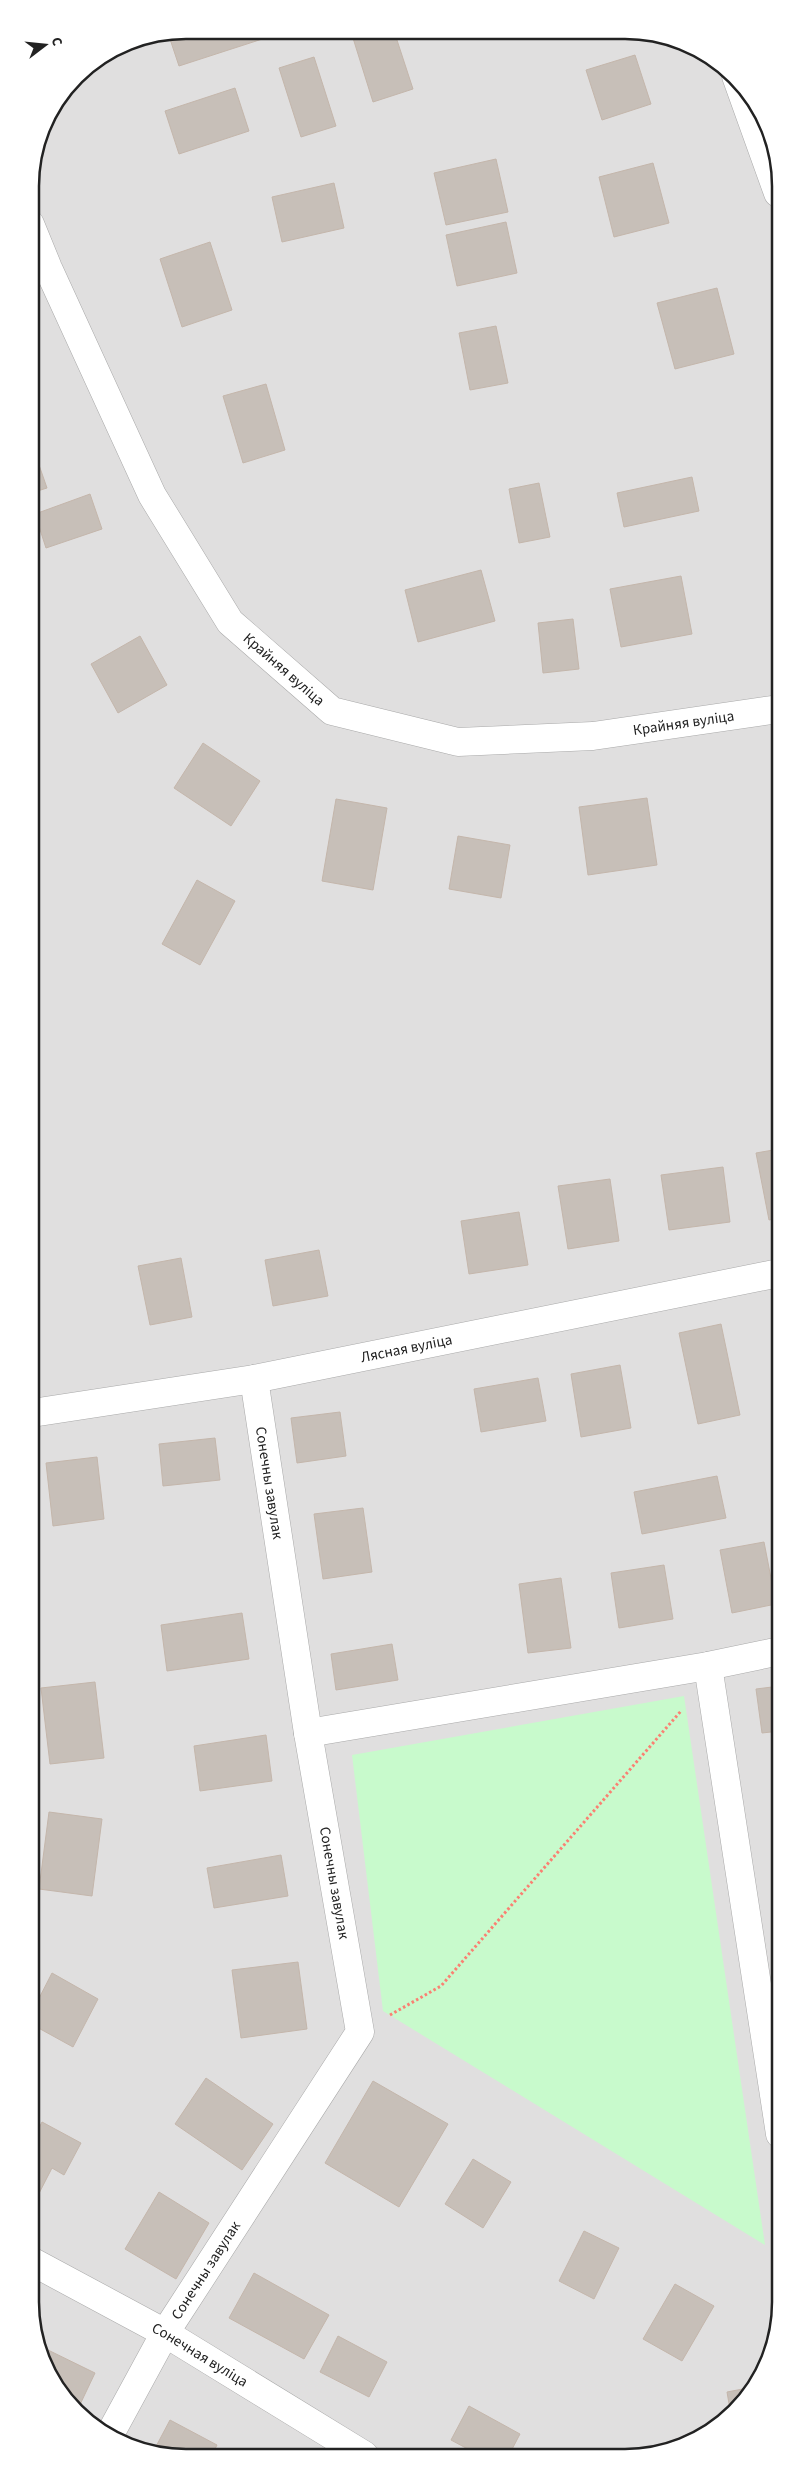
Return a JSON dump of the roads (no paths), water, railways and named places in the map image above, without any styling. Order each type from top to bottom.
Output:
[{"type":"street","points":[[744,100],[771,175]]},
{"type":"street","name":"Крайняя вуліца","points":[[39,246],[152,495],[230,622],[332,711],[458,742],[593,736],[772,710]]},
{"type":"street","name":"Лясная вуліца","points":[[39,1412],[254,1379],[772,1274]]},
{"type":"street","name":"Сонечны завулак","points":[[112,2429],[165,2333],[360,2032],[308,1733],[254,1379]]},
{"type":"street","points":[[308,1733],[709,1673],[772,1653]]},
{"type":"street","points":[[709,1673],[772,2082]]},
{"type":"street","name":"Сонечная вуліца","points":[[39,2265],[165,2333],[354,2449]]}]
